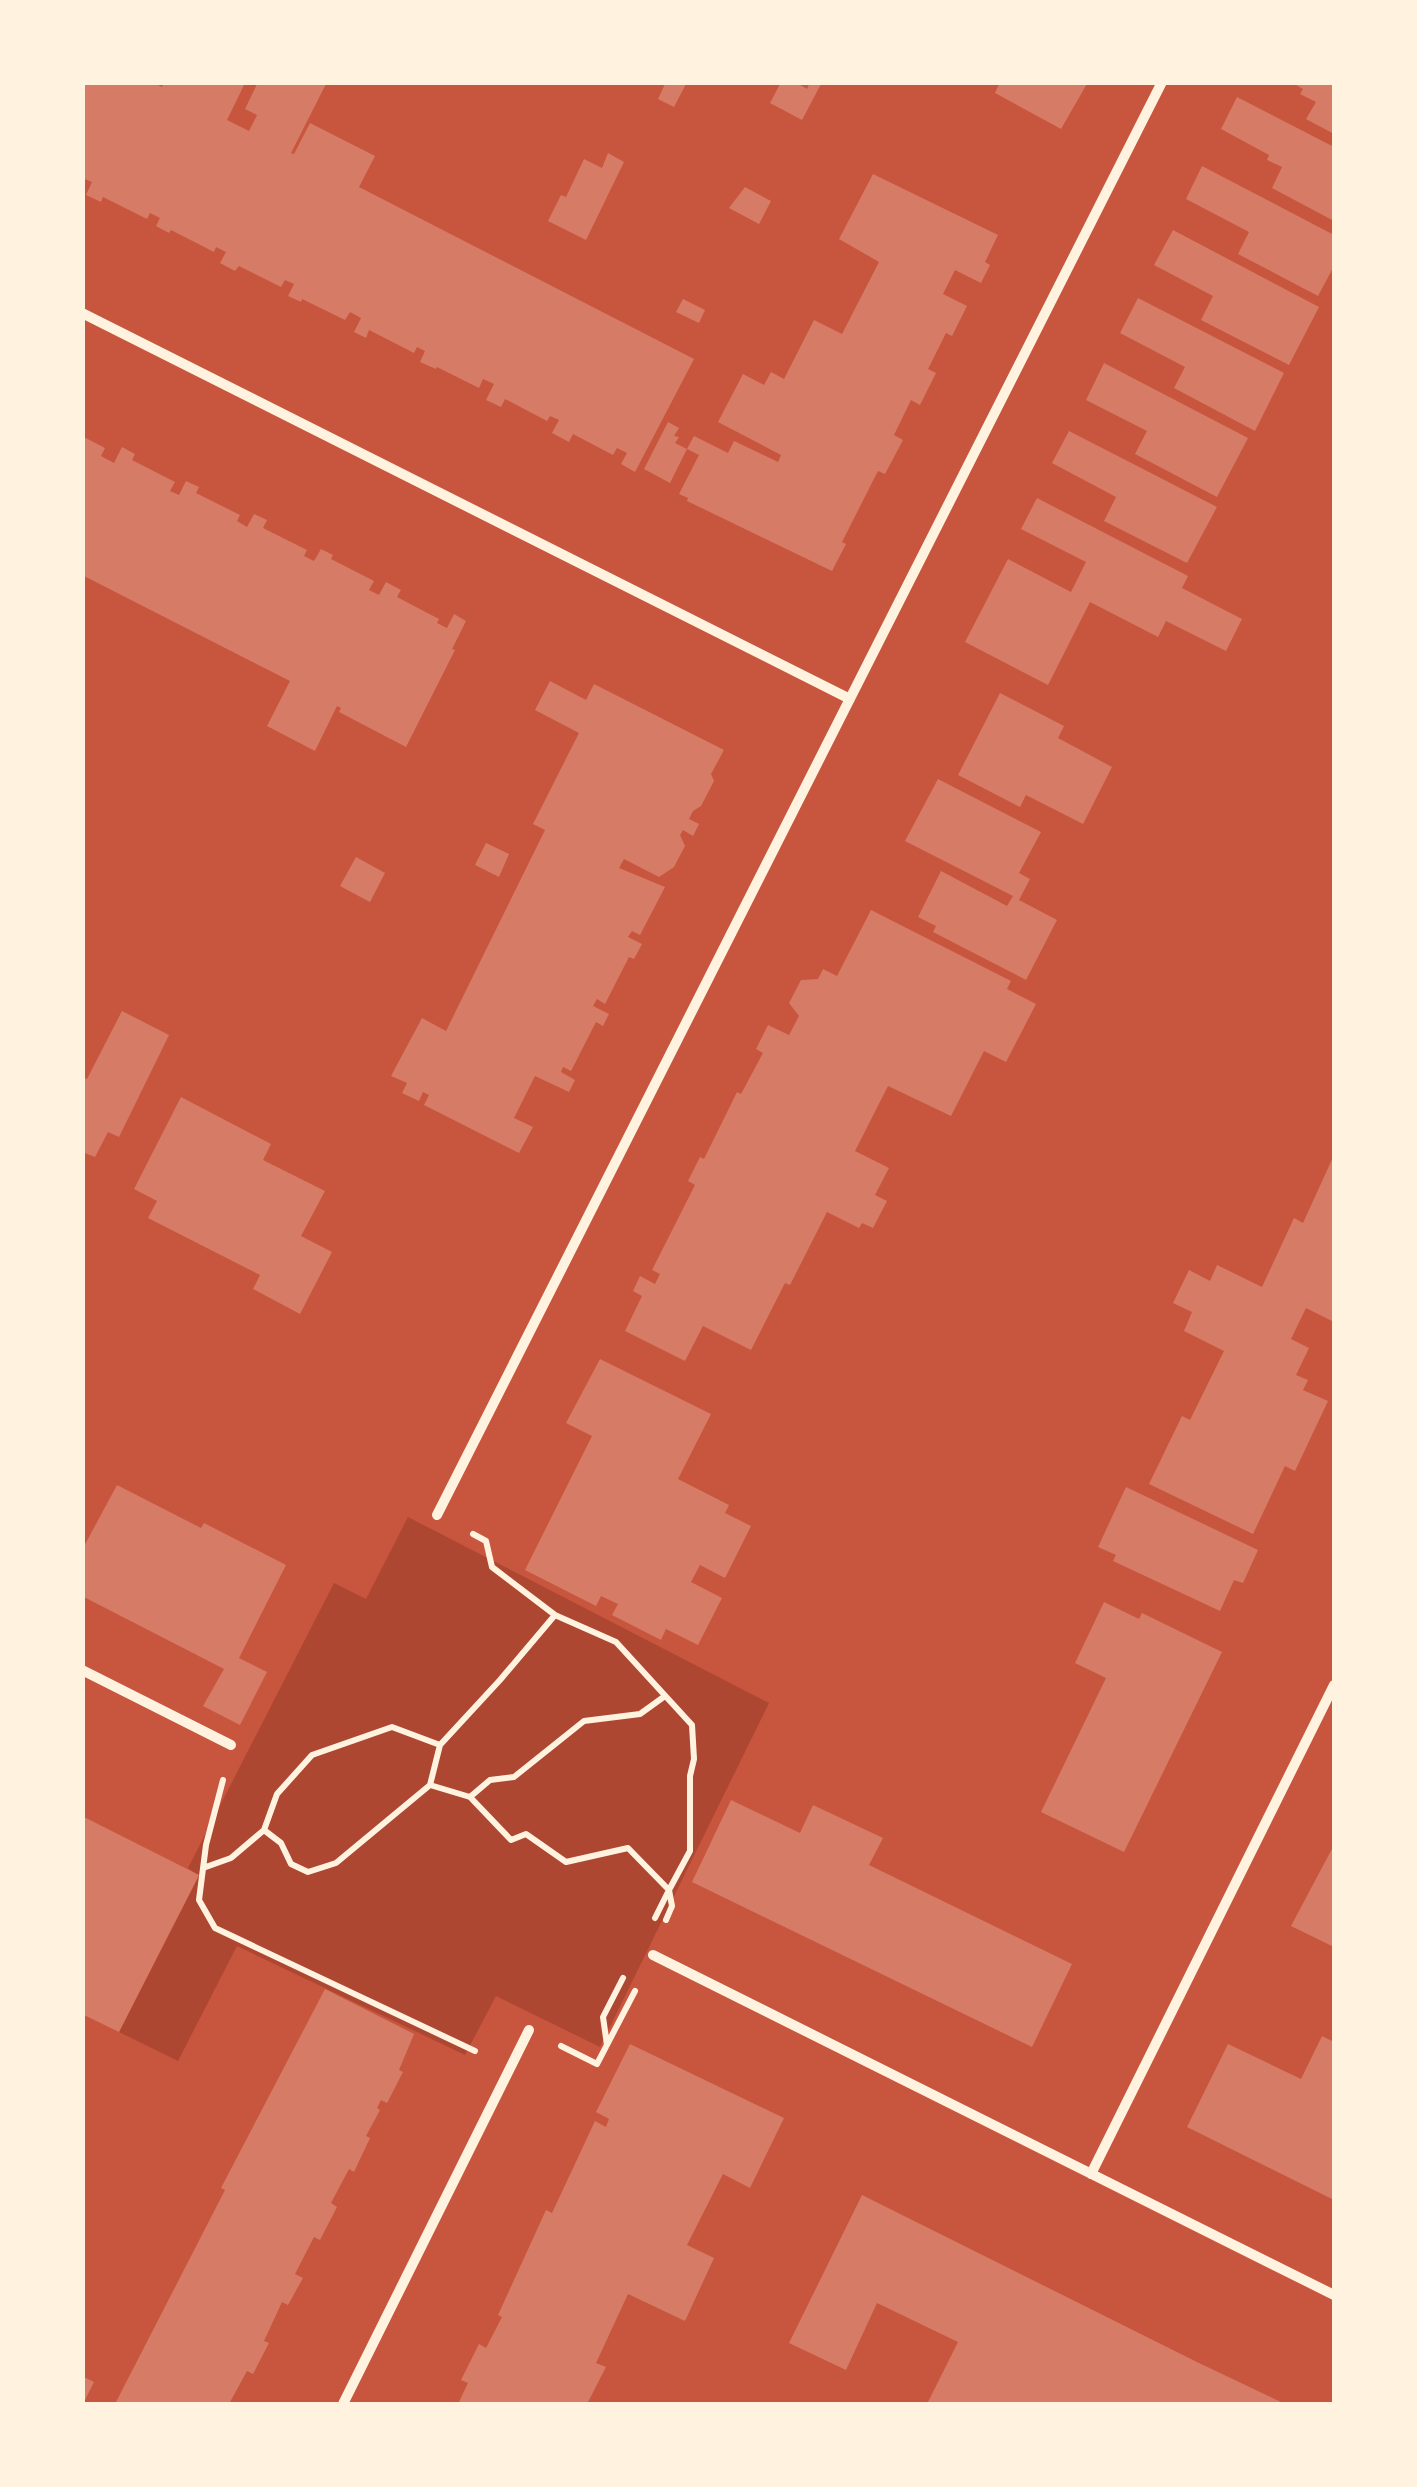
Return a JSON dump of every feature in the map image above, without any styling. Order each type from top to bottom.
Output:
[{"type":"street","points":[[437,1515],[1162,82]]},
{"type":"street","points":[[82,312],[850,699]]},
{"type":"street","points":[[82,1670],[232,1744]]},
{"type":"street","points":[[1091,2174],[1334,1685]]},
{"type":"street","points":[[653,1956],[1334,2295]]},
{"type":"street","points":[[343,2404],[529,2030]]},
{"type":"path","points":[[437,1515],[486,1541],[492,1567],[555,1615],[616,1642],[692,1725],[690,1851],[669,1890]]},
{"type":"path","points":[[264,1830],[281,1842],[290,1864],[308,1872],[336,1863],[430,1784],[440,1745],[555,1615]]},
{"type":"path","points":[[470,1797],[490,1780],[514,1777],[584,1721],[640,1714],[665,1696]]},
{"type":"path","points":[[203,1868],[231,1858],[264,1830],[277,1794],[312,1755],[392,1727],[440,1745]]},
{"type":"path","points":[[232,1744],[199,1900],[215,1928],[510,2068]]},
{"type":"path","points":[[430,1784],[470,1797],[511,1840],[526,1834],[566,1862],[628,1848],[669,1890],[672,1906],[653,1956],[597,2064],[529,2030]]},
{"type":"shaded area","points":[[408,1517],[769,1703],[600,2047],[496,1996],[465,2055],[237,1946],[178,2061],[119,2032],[199,1876],[188,1868],[334,1583],[366,1599]]},
{"type":"building","points":[[82,82],[152,82],[162,87],[164,82],[240,82],[244,85],[227,120],[249,131],[257,115],[245,109],[258,82],[326,84],[291,153],[294,154],[310,123],[375,156],[359,187],[694,359],[635,472],[621,464],[627,453],[617,448],[613,455],[573,434],[569,442],[552,433],[559,420],[550,416],[547,421],[505,399],[501,407],[486,400],[494,384],[483,379],[479,388],[420,362],[425,351],[417,347],[414,353],[369,330],[366,338],[354,332],[361,318],[350,312],[345,320],[302,299],[301,302],[288,296],[294,284],[285,280],[281,287],[239,266],[235,271],[220,263],[226,252],[216,247],[214,252],[171,230],[169,233],[156,226],[160,218],[150,213],[147,219],[103,197],[101,202],[86,195],[92,182],[82,178]]},
{"type":"building","points":[[666,82],[687,82],[674,107],[658,99]]},
{"type":"building","points":[[781,82],[795,82],[807,89],[810,82],[821,84],[802,120],[770,103]]},
{"type":"building","points":[[1000,82],[1088,82],[1061,129],[995,93]]},
{"type":"building","points":[[1291,82],[1334,82],[1334,134],[1306,119],[1316,102],[1300,94],[1303,89]]},
{"type":"building","points":[[1237,97],[1334,147],[1334,221],[1272,188],[1282,167],[1267,160],[1269,155],[1221,129]]},
{"type":"building","points":[[608,153],[624,162],[586,240],[548,221],[561,195],[566,197],[584,159],[602,168]]},
{"type":"building","points":[[1202,166],[1334,235],[1334,266],[1318,296],[1238,254],[1249,232],[1186,199]]},
{"type":"building","points":[[873,174],[998,235],[985,262],[990,265],[981,283],[955,270],[943,294],[967,306],[952,336],[946,333],[928,369],[936,373],[920,405],[911,400],[894,435],[903,440],[885,474],[878,471],[842,542],[846,544],[832,571],[687,501],[679,494],[699,455],[687,449],[694,436],[728,453],[734,441],[778,462],[781,455],[718,422],[743,374],[764,385],[771,372],[784,379],[814,320],[842,334],[879,262],[839,239]]},
{"type":"building","points":[[745,187],[771,201],[759,224],[729,208]]},
{"type":"building","points":[[1173,230],[1319,307],[1289,365],[1201,320],[1213,296],[1154,265]]},
{"type":"building","points":[[1138,298],[1284,373],[1255,431],[1174,388],[1185,367],[1120,333]]},
{"type":"building","points":[[683,299],[705,310],[699,323],[676,312]]},
{"type":"building","points":[[1104,363],[1248,438],[1217,497],[1135,454],[1147,431],[1086,400]]},
{"type":"building","points":[[668,422],[679,428],[675,443],[687,449],[670,483],[644,469]]},
{"type":"building","points":[[1069,431],[1217,507],[1187,563],[1104,521],[1116,497],[1052,463]]},
{"type":"building","points":[[82,436],[105,448],[101,456],[114,463],[122,447],[135,454],[132,460],[175,482],[170,491],[179,495],[186,481],[199,487],[196,493],[240,515],[237,521],[247,527],[254,514],[267,520],[263,528],[307,550],[304,556],[314,561],[321,549],[333,555],[331,559],[374,581],[369,590],[379,595],[386,582],[401,590],[397,597],[439,619],[437,623],[447,628],[454,614],[466,621],[406,747],[339,712],[341,708],[337,706],[315,751],[267,726],[290,681],[82,575]]},
{"type":"building","points":[[1037,498],[1188,576],[1182,588],[1242,619],[1226,651],[1166,621],[1158,637],[1090,602],[1048,685],[965,642],[1008,559],[1071,592],[1086,562],[1021,529]]},
{"type":"building","points":[[550,681],[586,700],[594,684],[724,750],[711,774],[714,781],[689,819],[699,824],[693,836],[683,830],[680,835],[685,846],[674,867],[659,877],[624,859],[619,868],[665,887],[640,935],[632,931],[628,937],[642,944],[634,959],[629,957],[605,1004],[597,999],[593,1006],[609,1014],[603,1026],[596,1022],[571,1071],[563,1067],[561,1072],[575,1080],[569,1092],[535,1076],[514,1118],[533,1127],[519,1153],[424,1105],[429,1095],[423,1092],[419,1101],[402,1093],[407,1083],[391,1076],[422,1018],[446,1031],[545,830],[533,824],[579,733],[535,710]]},
{"type":"building","points":[[1000,693],[1064,726],[1058,738],[1112,767],[1083,824],[1026,795],[1020,807],[958,775]]},
{"type":"building","points":[[938,779],[1041,832],[1019,873],[1030,879],[1019,900],[1057,920],[1026,980],[933,932],[936,926],[918,917],[941,871],[1007,906],[1013,896],[905,841]]},
{"type":"building","points":[[486,843],[509,854],[499,877],[475,865]]},
{"type":"building","points":[[356,857],[385,873],[370,902],[340,886]]},
{"type":"building","points":[[871,910],[1011,981],[1007,989],[1036,1004],[1006,1062],[984,1051],[951,1116],[888,1086],[855,1151],[889,1168],[875,1195],[887,1201],[873,1228],[862,1223],[859,1228],[827,1212],[751,1350],[703,1326],[685,1361],[625,1331],[642,1296],[633,1291],[640,1276],[655,1284],[660,1274],[652,1270],[695,1185],[688,1181],[763,1053],[756,1049],[768,1025],[789,1035],[799,1016],[789,1003],[801,980],[818,979],[823,969],[837,976]]},
{"type":"building","points":[[122,1011],[169,1035],[119,1137],[108,1132],[95,1157],[82,1152],[82,1077],[87,1079]]},
{"type":"building","points":[[181,1097],[271,1144],[263,1160],[325,1191],[301,1236],[332,1252],[300,1314],[253,1289],[260,1275],[148,1218],[157,1201],[134,1189]]},
{"type":"building","points":[[1334,1155],[1334,1322],[1306,1308],[1291,1339],[1309,1348],[1296,1375],[1308,1380],[1303,1390],[1328,1401],[1295,1471],[1285,1466],[1253,1534],[1149,1484],[1182,1416],[1190,1420],[1224,1351],[1184,1331],[1192,1312],[1173,1303],[1189,1270],[1210,1281],[1217,1265],[1262,1287],[1294,1218],[1303,1223]]},
{"type":"building","points":[[600,1359],[711,1414],[678,1479],[729,1505],[725,1513],[751,1526],[725,1578],[700,1565],[691,1582],[722,1598],[698,1645],[666,1629],[661,1640],[612,1615],[618,1604],[601,1596],[596,1606],[525,1570],[592,1436],[566,1423]]},
{"type":"building","points":[[117,1485],[286,1565],[239,1658],[267,1672],[240,1725],[203,1706],[224,1669],[82,1596],[82,1550]]},
{"type":"building","points":[[1126,1487],[1258,1550],[1243,1583],[1234,1580],[1220,1611],[1113,1561],[1116,1555],[1098,1547]]},
{"type":"building","points":[[1104,1602],[1139,1619],[1142,1613],[1222,1652],[1124,1852],[1041,1812],[1106,1678],[1075,1663]]},
{"type":"building","points":[[731,1800],[800,1833],[813,1805],[883,1838],[869,1865],[1072,1964],[1032,2047],[692,1882]]},
{"type":"building","points":[[82,1816],[199,1875],[119,2032],[82,2014]]},
{"type":"building","points":[[1334,1845],[1334,1947],[1291,1926]]},
{"type":"building","points":[[325,1989],[414,2034],[399,2070],[403,2072],[387,2103],[381,2100],[377,2108],[380,2110],[366,2136],[370,2138],[354,2172],[349,2169],[331,2203],[337,2207],[320,2240],[314,2237],[295,2274],[303,2278],[288,2305],[282,2302],[264,2341],[269,2343],[253,2374],[247,2371],[229,2404],[115,2404],[225,2190],[221,2188]]},
{"type":"building","points":[[1322,2036],[1334,2042],[1334,2200],[1187,2127],[1228,2044],[1301,2079]]},
{"type":"building","points":[[630,2044],[784,2118],[750,2188],[723,2174],[687,2245],[714,2258],[685,2321],[628,2294],[596,2363],[606,2367],[587,2404],[458,2404],[468,2383],[461,2380],[479,2344],[486,2348],[502,2317],[498,2315],[546,2210],[552,2213],[595,2121],[606,2127],[609,2119],[596,2112]]},
{"type":"building","points":[[862,2195],[1285,2404],[927,2404],[958,2342],[877,2303],[846,2370],[789,2343]]},
{"type":"building","points":[[82,2376],[94,2382],[83,2404],[82,2404]]}]
